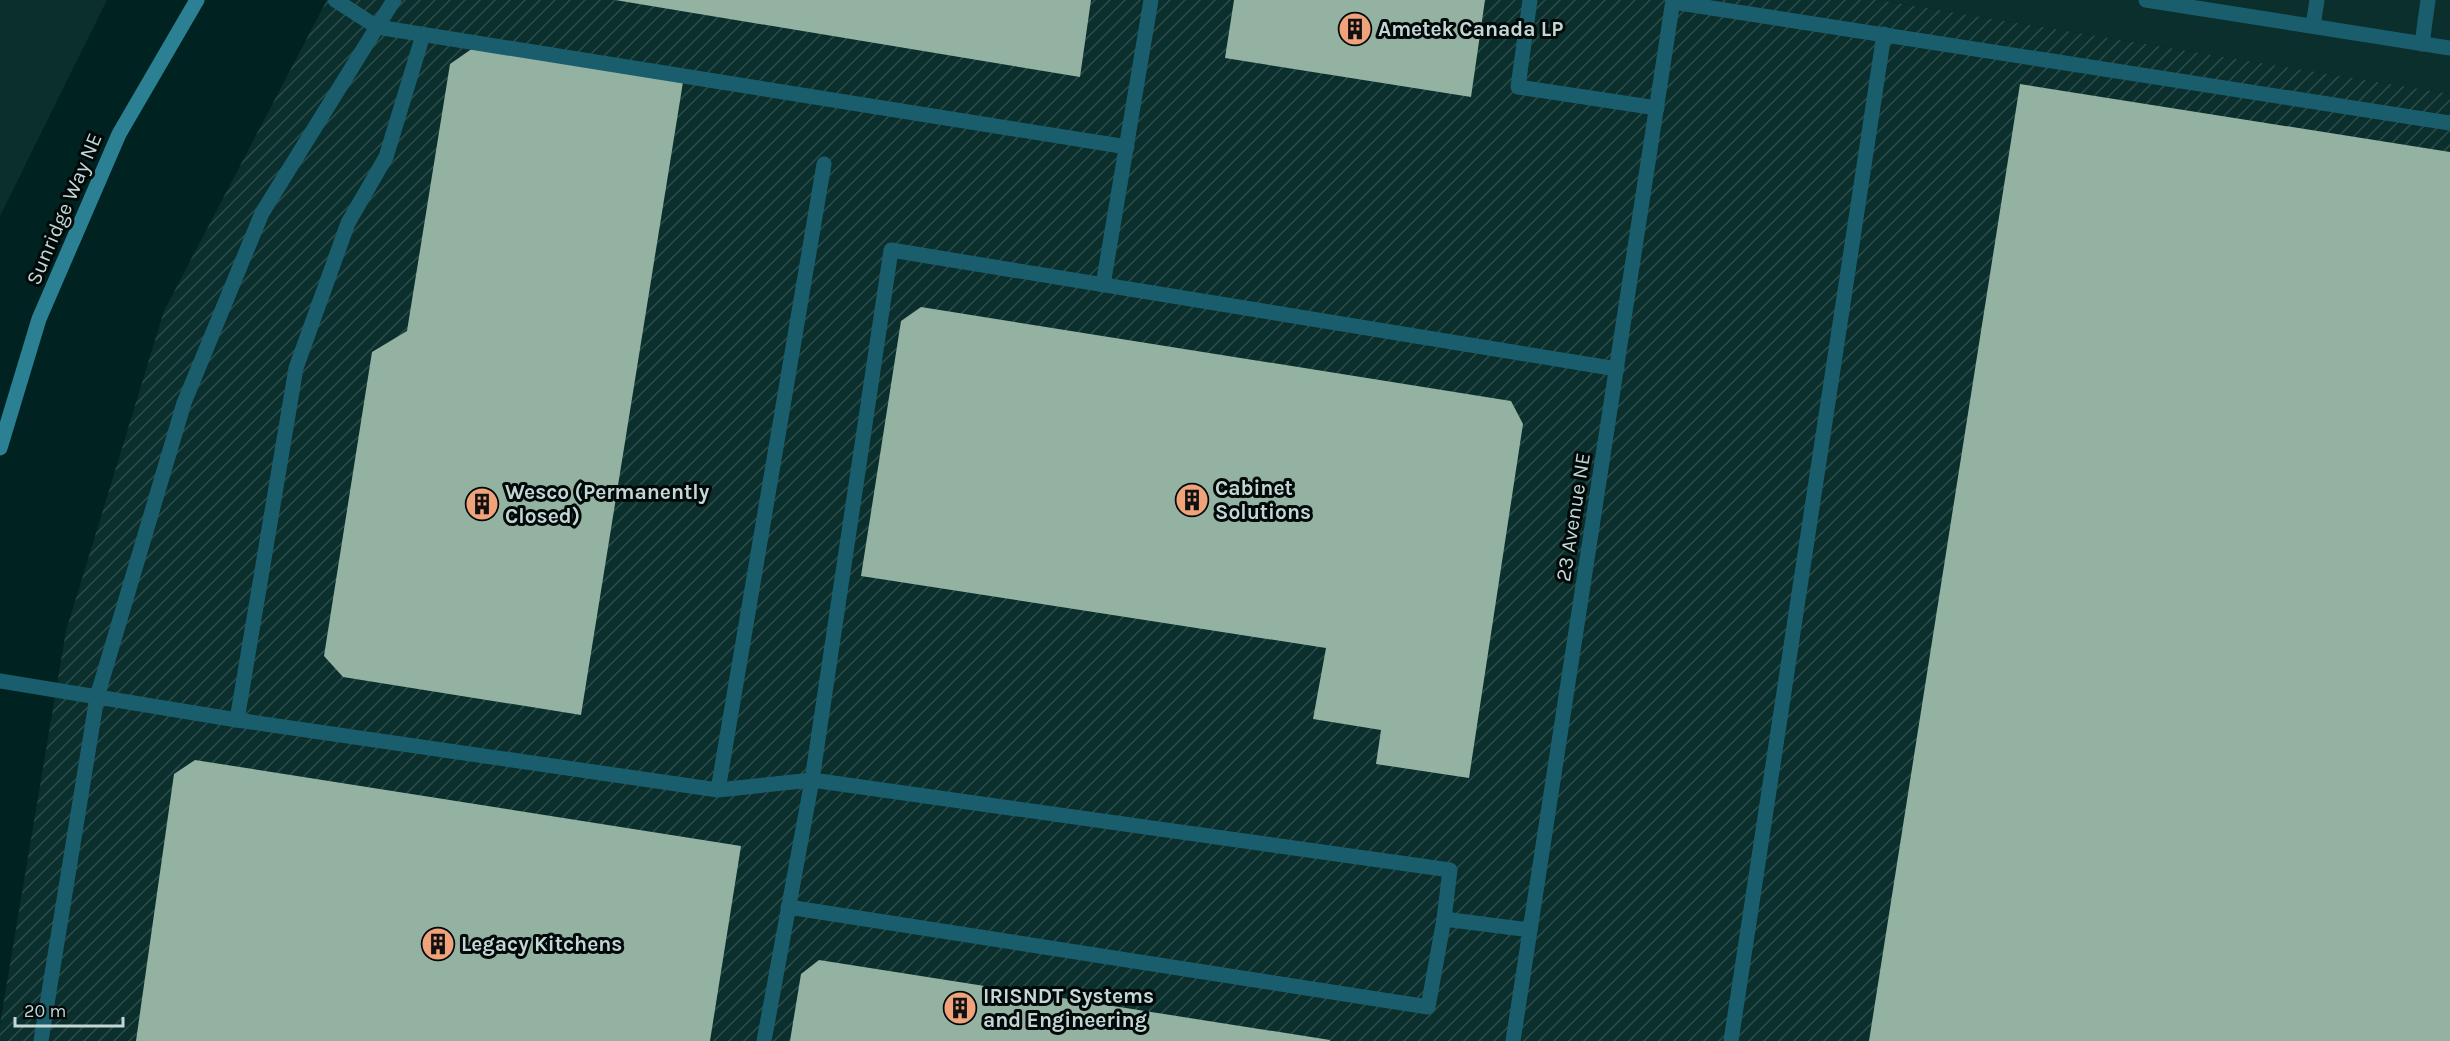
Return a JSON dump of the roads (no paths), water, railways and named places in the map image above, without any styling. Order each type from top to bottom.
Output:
[{"type":"street","name":"Sunridge Way NE","points":[[0,448],[39,319],[119,134],[197,0]]},
{"type":"street","points":[[335,0],[377,27],[1127,147]]},
{"type":"street","points":[[41,1041],[97,697],[184,403],[262,213],[394,0]]},
{"type":"street","points":[[1103,285],[1151,0]]},
{"type":"street","points":[[1530,0],[1518,87],[1657,108]]},
{"type":"street","points":[[2146,0],[2212,5],[2313,26],[2450,48]]},
{"type":"street","points":[[2313,26],[2317,0]]},
{"type":"street","points":[[2421,44],[2428,0]]},
{"type":"street","points":[[1673,1],[2450,123]]},
{"type":"street","name":"23 Avenue NE","points":[[1513,1041],[1673,1]]},
{"type":"street","points":[[1731,1041],[1884,34]]},
{"type":"street","points":[[237,720],[296,368],[348,223],[386,157],[423,35]]},
{"type":"street","points":[[718,790],[824,164]]},
{"type":"street","points":[[764,1041],[812,780],[891,250],[1617,369]]},
{"type":"street","points":[[0,681],[237,720],[718,790],[812,780],[1450,870],[1444,919],[1428,1007],[788,907]]},
{"type":"street","points":[[1444,919],[1530,930]]},
{"type":"place","name":"Ametek Canada LP","points":[[1355,29]]},
{"type":"place","name":"Cabinet Solutions","points":[[1192,500]]},
{"type":"place","name":"Wesco (Permanently Closed)","points":[[482,504]]},
{"type":"place","name":"Legacy Kitchens","points":[[438,944]]},
{"type":"place","name":"IRISNDT Systems and Engineering","points":[[960,1008]]}]
